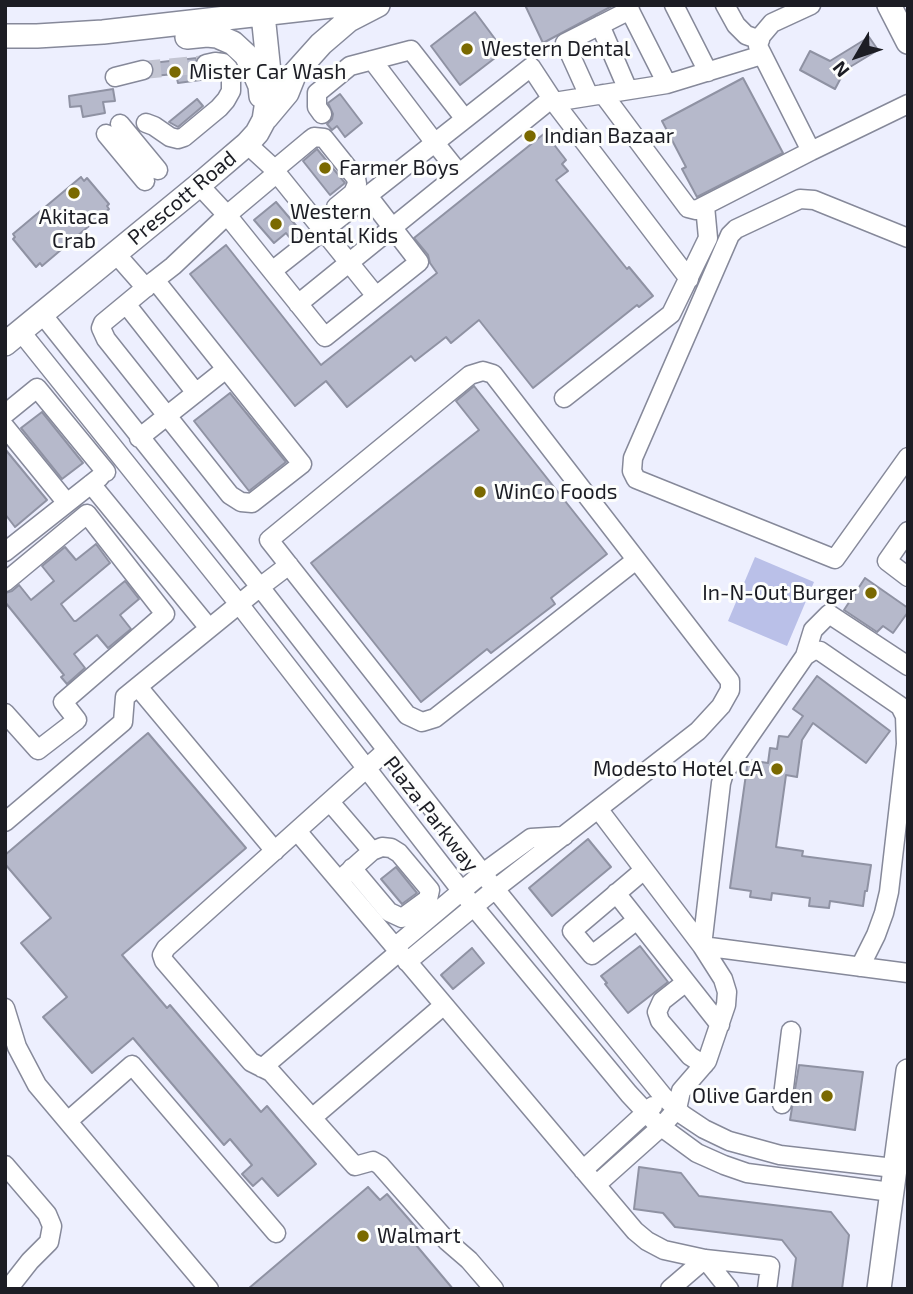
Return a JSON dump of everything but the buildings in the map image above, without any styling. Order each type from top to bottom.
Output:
[{"type":"main road","points":[[5,36],[103,32],[262,10],[340,5]]},
{"type":"main road","points":[[264,120],[287,93],[295,73],[321,44],[349,20],[378,5]]},
{"type":"main road","points":[[889,5],[908,42]]},
{"type":"main road","name":"Prescott Road","points":[[13,338],[199,185],[257,133],[264,120],[270,82],[262,10]]},
{"type":"main road","points":[[37,36],[109,46],[196,35],[224,38],[240,49],[251,65],[260,86],[264,120]]},
{"type":"main road","points":[[878,1289],[908,1071]]},
{"type":"street","points":[[674,5],[708,72]]},
{"type":"street","points":[[726,5],[736,25],[761,48],[811,151]]},
{"type":"street","points":[[761,48],[761,36],[772,23],[811,5]]},
{"type":"street","points":[[667,84],[629,8],[565,43],[596,95],[688,208],[696,210],[908,104]]},
{"type":"street","points":[[600,25],[628,90]]},
{"type":"street","points":[[298,304],[459,173],[553,101],[667,84],[708,72],[761,48]]},
{"type":"street","points":[[323,114],[317,107],[317,93],[350,66],[411,50],[465,119]]},
{"type":"street","points":[[372,60],[459,173]]},
{"type":"street","points":[[146,123],[178,139],[219,108],[231,91],[231,74],[223,63],[206,64]]},
{"type":"street","points":[[321,226],[373,192],[531,68],[553,101],[689,279]]},
{"type":"street","points":[[115,76],[144,70]]},
{"type":"street","points":[[113,129],[152,175]]},
{"type":"street","points":[[116,254],[151,284],[226,369],[302,464],[252,503],[241,502],[230,495],[106,339],[101,328],[103,323],[126,304],[151,284],[173,266],[314,137],[324,138],[356,178],[357,184],[353,193],[321,226],[272,271]]},
{"type":"street","points":[[247,144],[276,172],[376,296]]},
{"type":"street","points":[[199,185],[227,215],[325,337],[419,262],[393,227],[342,145]]},
{"type":"street","points":[[908,238],[814,200],[800,199],[736,229],[730,235],[633,458],[632,471],[636,479],[835,559],[908,457]]},
{"type":"street","points":[[564,398],[671,314],[708,238],[705,206]]},
{"type":"street","points":[[126,304],[196,393]]},
{"type":"street","name":"Plaza Parkway","points":[[42,314],[260,587],[495,889],[663,1096],[677,1110],[704,1129],[729,1141],[780,1155],[894,1168]]},
{"type":"street","name":"Plaza Parkway","points":[[13,338],[121,459],[239,604],[474,906],[661,1127],[696,1153],[747,1173],[891,1192]]},
{"type":"street","points":[[139,438],[226,369]]},
{"type":"street","points":[[401,953],[474,906],[698,731],[721,706],[730,690],[730,681],[493,374],[483,371],[470,375],[269,540],[407,715],[422,722],[435,718],[636,560]]},
{"type":"street","points":[[5,414],[37,388],[106,471]]},
{"type":"street","points":[[5,426],[68,503]]},
{"type":"street","points":[[5,552],[121,459]]},
{"type":"street","points":[[91,484],[209,628]]},
{"type":"street","points":[[5,582],[87,514],[165,614],[63,702],[77,720],[38,750],[5,713]]},
{"type":"street","points":[[908,531],[887,561],[908,577]]},
{"type":"street","points":[[5,822],[123,722],[125,697],[289,565]]},
{"type":"street","points":[[702,946],[724,772],[805,656],[813,630],[829,614],[908,666]]},
{"type":"street","points":[[805,656],[814,650],[820,651],[900,706],[905,716],[906,744],[889,892],[876,935],[860,967]]},
{"type":"street","points":[[138,687],[275,851]]},
{"type":"street","points":[[387,750],[166,948],[162,955],[164,961],[251,1062],[271,1072],[355,1166],[373,1161],[380,1165],[447,1241],[469,1259],[494,1289]]},
{"type":"street","points":[[330,802],[372,851]]},
{"type":"street","points":[[596,1185],[677,1110],[681,1091],[708,1061],[726,1005],[727,992],[723,979],[702,946],[599,810]]},
{"type":"street","points":[[298,831],[346,874],[389,912],[402,918],[428,899],[430,890],[399,853],[391,848],[382,847],[372,851],[346,874]]},
{"type":"street","points":[[262,1068],[401,953],[483,873],[531,838],[564,836]]},
{"type":"street","points":[[638,920],[593,956],[572,931],[644,870]]},
{"type":"street","points":[[346,874],[401,953],[635,1231],[664,1250],[705,1259],[770,1266],[767,1289]]},
{"type":"street","points":[[616,893],[720,1025]]},
{"type":"street","points":[[702,946],[908,973]]},
{"type":"street","points":[[686,982],[662,1001],[657,1012],[660,1021],[690,1056],[704,1065]]},
{"type":"street","points":[[312,1118],[444,1005]]},
{"type":"street","points":[[5,1008],[17,1047],[37,1085],[209,1289]]},
{"type":"street","points":[[782,1104],[791,1031]]},
{"type":"street","points":[[68,1121],[132,1065],[276,1233]]},
{"type":"street","points":[[583,1170],[663,1096],[681,1091]]},
{"type":"street","points":[[5,1165],[47,1214],[52,1232],[49,1242],[8,1289]]},
{"type":"street","points":[[670,1289],[705,1259]]},
{"type":"street","points":[[705,1259],[729,1289]]},
{"type":"shaded area","points":[[755,557],[814,582],[787,646],[728,621]]},
{"type":"tunnel","points":[[143,70],[206,64]]},
{"type":"place","name":"Western Dental","points":[[467,49]]},
{"type":"place","name":"Mister Car Wash","points":[[175,72]]},
{"type":"place","name":"Indian Bazaar","points":[[530,136]]},
{"type":"place","name":"Farmer Boys","points":[[325,168]]},
{"type":"place","name":"Akitaca Crab","points":[[74,193]]},
{"type":"place","name":"Western Dental Kids","points":[[276,224]]},
{"type":"place","name":"WinCo Foods","points":[[480,492]]},
{"type":"place","name":"In-N-Out Burger","points":[[871,593]]},
{"type":"place","name":"Modesto Hotel CA","points":[[777,769]]},
{"type":"place","name":"Olive Garden","points":[[827,1096]]},
{"type":"place","name":"Walmart","points":[[363,1236]]}]
